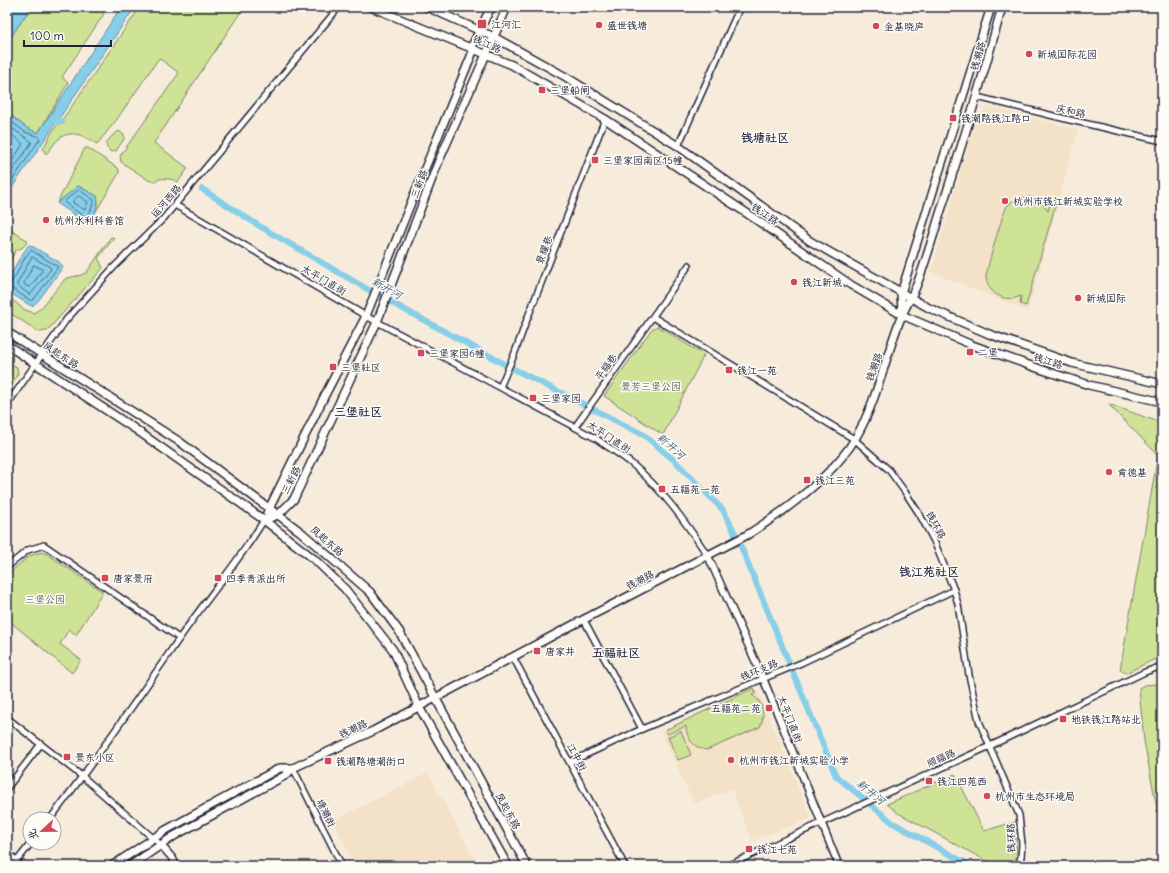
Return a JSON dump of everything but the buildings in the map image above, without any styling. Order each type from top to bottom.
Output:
[{"type":"main road","name":"钱江路","points":[[371,7],[512,65],[605,119],[851,286],[902,315],[972,345],[1040,369],[1089,385],[1162,402]]},
{"type":"main road","name":"钱江路","points":[[427,7],[494,37],[566,77],[678,146],[810,241],[929,308],[989,334],[1072,363],[1162,384]]},
{"type":"main road","name":"三新路","points":[[264,520],[325,395],[366,316],[491,7]]},
{"type":"main road","name":"三新路","points":[[264,520],[278,515],[294,500],[377,322],[438,163],[507,7]]},
{"type":"main road","name":"钱潮路","points":[[902,315],[901,293],[991,7]]},
{"type":"main road","name":"钱潮路","points":[[130,866],[174,836],[286,775],[294,768],[373,731],[747,535],[767,522],[805,493],[834,467],[854,439],[870,407],[882,377],[902,315],[919,281],[977,97],[1002,7]]},
{"type":"main road","name":"凤起东路","points":[[7,332],[180,442],[322,549],[370,592],[399,631],[527,866]]},
{"type":"main road","name":"凤起东路","points":[[7,345],[135,428],[264,520],[314,558],[345,589],[393,650],[419,707],[508,866]]},
{"type":"main road","name":"钱潮路","points":[[112,866],[154,838],[280,768],[294,768]]},
{"type":"street","name":"运河西路","points":[[7,405],[66,320],[114,267],[164,218],[339,7]]},
{"type":"street","points":[[678,146],[740,7]]},
{"type":"street","name":"庆和路","points":[[977,97],[1162,141]]},
{"type":"street","name":"景耀巷","points":[[500,387],[514,355],[605,119]]},
{"type":"street","name":"太平门直街","points":[[175,205],[366,316],[597,439],[632,464],[659,491],[678,514],[708,556],[763,678],[839,866]]},
{"type":"street","name":"平福巷","points":[[574,427],[584,415],[689,265]]},
{"type":"street","name":"钱环路","points":[[653,317],[854,439],[889,470],[909,498],[934,541],[954,590],[958,604],[974,701],[979,721],[1019,815],[1022,844],[1021,857],[1018,866]]},
{"type":"street","points":[[56,811],[83,777],[179,638],[264,520]]},
{"type":"street","points":[[7,567],[28,550],[44,545],[179,638]]},
{"type":"street","name":"钱环支路","points":[[570,762],[642,729],[801,663],[954,590]]},
{"type":"street","points":[[584,620],[642,729]]},
{"type":"street","name":"江中街","points":[[513,657],[625,866]]},
{"type":"street","name":"顺福路","points":[[727,866],[735,864],[990,746],[1145,672],[1162,666]]},
{"type":"street","points":[[7,718],[83,777],[154,838],[173,860],[176,866]]},
{"type":"street","points":[[7,788],[41,744]]},
{"type":"street","name":"塘潮街","points":[[294,768],[342,866]]},
{"type":"street","points":[[13,866],[25,851]]},
{"type":"street","points":[[7,852],[17,861]]},
{"type":"shaded area","name":"杭州市钱江新城实验学校","points":[[989,106],[1078,130],[1028,311],[931,272],[972,131],[982,112]]},
{"type":"shaded area","name":"杭州市钱江新城实验小学","points":[[756,686],[811,818],[752,841],[732,789],[694,804],[661,731]]},
{"type":"shaded area","points":[[428,773],[478,866],[356,866],[333,821]]},
{"type":"green space","points":[[31,7],[97,7],[104,14],[62,77],[68,83],[38,133],[27,128],[12,116],[7,122],[7,43]]},
{"type":"green space","points":[[140,7],[244,7],[154,143],[188,168],[178,182],[172,179],[150,181],[121,162],[120,156],[179,73],[159,58],[115,122],[97,144],[80,135],[71,134],[61,137],[46,154],[43,149],[52,132],[67,113]]},
{"type":"green space","points":[[119,131],[124,135],[124,139],[116,151],[111,152],[107,148],[106,143]]},
{"type":"green space","points":[[85,148],[88,148],[119,169],[119,173],[89,223],[98,202],[97,196],[78,186],[57,203]]},
{"type":"green space","points":[[1030,197],[1041,202],[1048,211],[1051,199],[1057,200],[1026,306],[1020,304],[1021,296],[1010,299],[994,293],[986,278],[1006,208],[1014,200]]},
{"type":"green space","points":[[7,228],[27,240],[27,243],[22,248],[16,250],[7,266]]},
{"type":"green space","points":[[111,237],[114,238],[98,258],[103,268],[47,331],[39,332],[7,311],[7,295],[23,309],[34,313],[42,307],[65,279],[82,275],[87,272]]},
{"type":"green space","name":"景芳三堡公园","points":[[657,326],[704,355],[663,435],[604,396],[651,330]]},
{"type":"green space","points":[[7,361],[17,367],[18,373],[10,389],[7,388]]},
{"type":"green space","points":[[1108,404],[1162,423],[1162,618],[1160,653],[1155,659],[1126,673],[1120,670],[1158,455]]},
{"type":"green space","name":"三堡公园","points":[[41,552],[47,554],[103,592],[76,635],[69,629],[60,644],[81,660],[72,673],[7,619],[7,575],[29,556]]},
{"type":"green space","points":[[1157,684],[1162,687],[1162,835],[1144,741],[1139,688],[1144,685]]},
{"type":"green space","points":[[754,688],[756,693],[752,695],[759,701],[763,713],[760,727],[707,750],[698,748],[689,739],[686,726],[668,734],[665,730]]},
{"type":"green space","points":[[681,731],[691,755],[678,760],[668,737]]},
{"type":"green space","points":[[955,774],[984,831],[1014,822],[1017,852],[1013,866],[996,866],[898,813],[887,804]]},
{"type":"water","points":[[15,7],[31,7],[7,43],[7,18]]},
{"type":"water","points":[[121,7],[135,7],[7,195],[7,122],[11,116],[27,128],[38,133]]},
{"type":"water","points":[[78,186],[97,196],[98,199],[94,215],[88,224],[57,203]]},
{"type":"water","points":[[30,245],[59,262],[63,267],[38,301],[32,306],[7,291],[14,267]]},
{"type":"waterway","name":"新开河","points":[[54,120],[62,122]]},
{"type":"waterway","name":"新开河","points":[[202,189],[261,227],[374,293],[508,366],[644,435],[675,461],[723,510],[737,537],[836,776],[893,823],[971,866]]},
{"type":"place","name":"江河汇","points":[[482,24]]},
{"type":"place","name":"盛世钱塘","points":[[599,25]]},
{"type":"place","name":"金基晓庐","points":[[876,26]]},
{"type":"place","name":"新城国际花园","points":[[1029,54]]},
{"type":"place","name":"三堡船闸","points":[[542,90]]},
{"type":"place","name":"钱潮路钱江路口","points":[[953,118]]},
{"type":"place","name":"三堡家园南区15幢","points":[[595,160]]},
{"type":"place","name":"杭州市钱江新城实验学校","points":[[1005,201]]},
{"type":"place","name":"杭州水利科普馆","points":[[46,220]]},
{"type":"place","name":"钱江新城","points":[[794,282]]},
{"type":"place","name":"新城国际","points":[[1078,298]]},
{"type":"place","name":"二堡","points":[[970,352]]},
{"type":"place","name":"三堡家园6幢","points":[[421,353]]},
{"type":"place","name":"三堡社区","points":[[333,367]]},
{"type":"place","name":"钱江一苑","points":[[729,370]]},
{"type":"place","name":"三堡家园","points":[[533,398]]},
{"type":"place","name":"肯德基","points":[[1109,472]]},
{"type":"place","name":"钱江三苑","points":[[807,480]]},
{"type":"place","name":"五福苑一苑","points":[[662,489]]},
{"type":"place","name":"唐家景府","points":[[105,578]]},
{"type":"place","name":"四季青派出所","points":[[218,578]]},
{"type":"place","name":"唐家井","points":[[537,651]]},
{"type":"place","name":"五福苑二苑","points":[[769,708]]},
{"type":"place","name":"地铁钱江路站北","points":[[1063,719]]},
{"type":"place","name":"景东小区","points":[[67,757]]},
{"type":"place","name":"杭州市钱江新城实验小学","points":[[731,760]]},
{"type":"place","name":"钱潮路塘潮街口","points":[[328,761]]},
{"type":"place","name":"钱江四苑西","points":[[929,781]]},
{"type":"place","name":"杭州市生态环境局","points":[[987,796]]},
{"type":"place","name":"钱江七苑","points":[[749,849]]},
{"type":"district","name":"钱塘社区","points":[[765,137]]},
{"type":"district","name":"三堡社区","points":[[358,411]]},
{"type":"district","name":"钱江苑社区","points":[[929,571]]},
{"type":"district","name":"五福社区","points":[[616,652]]}]
